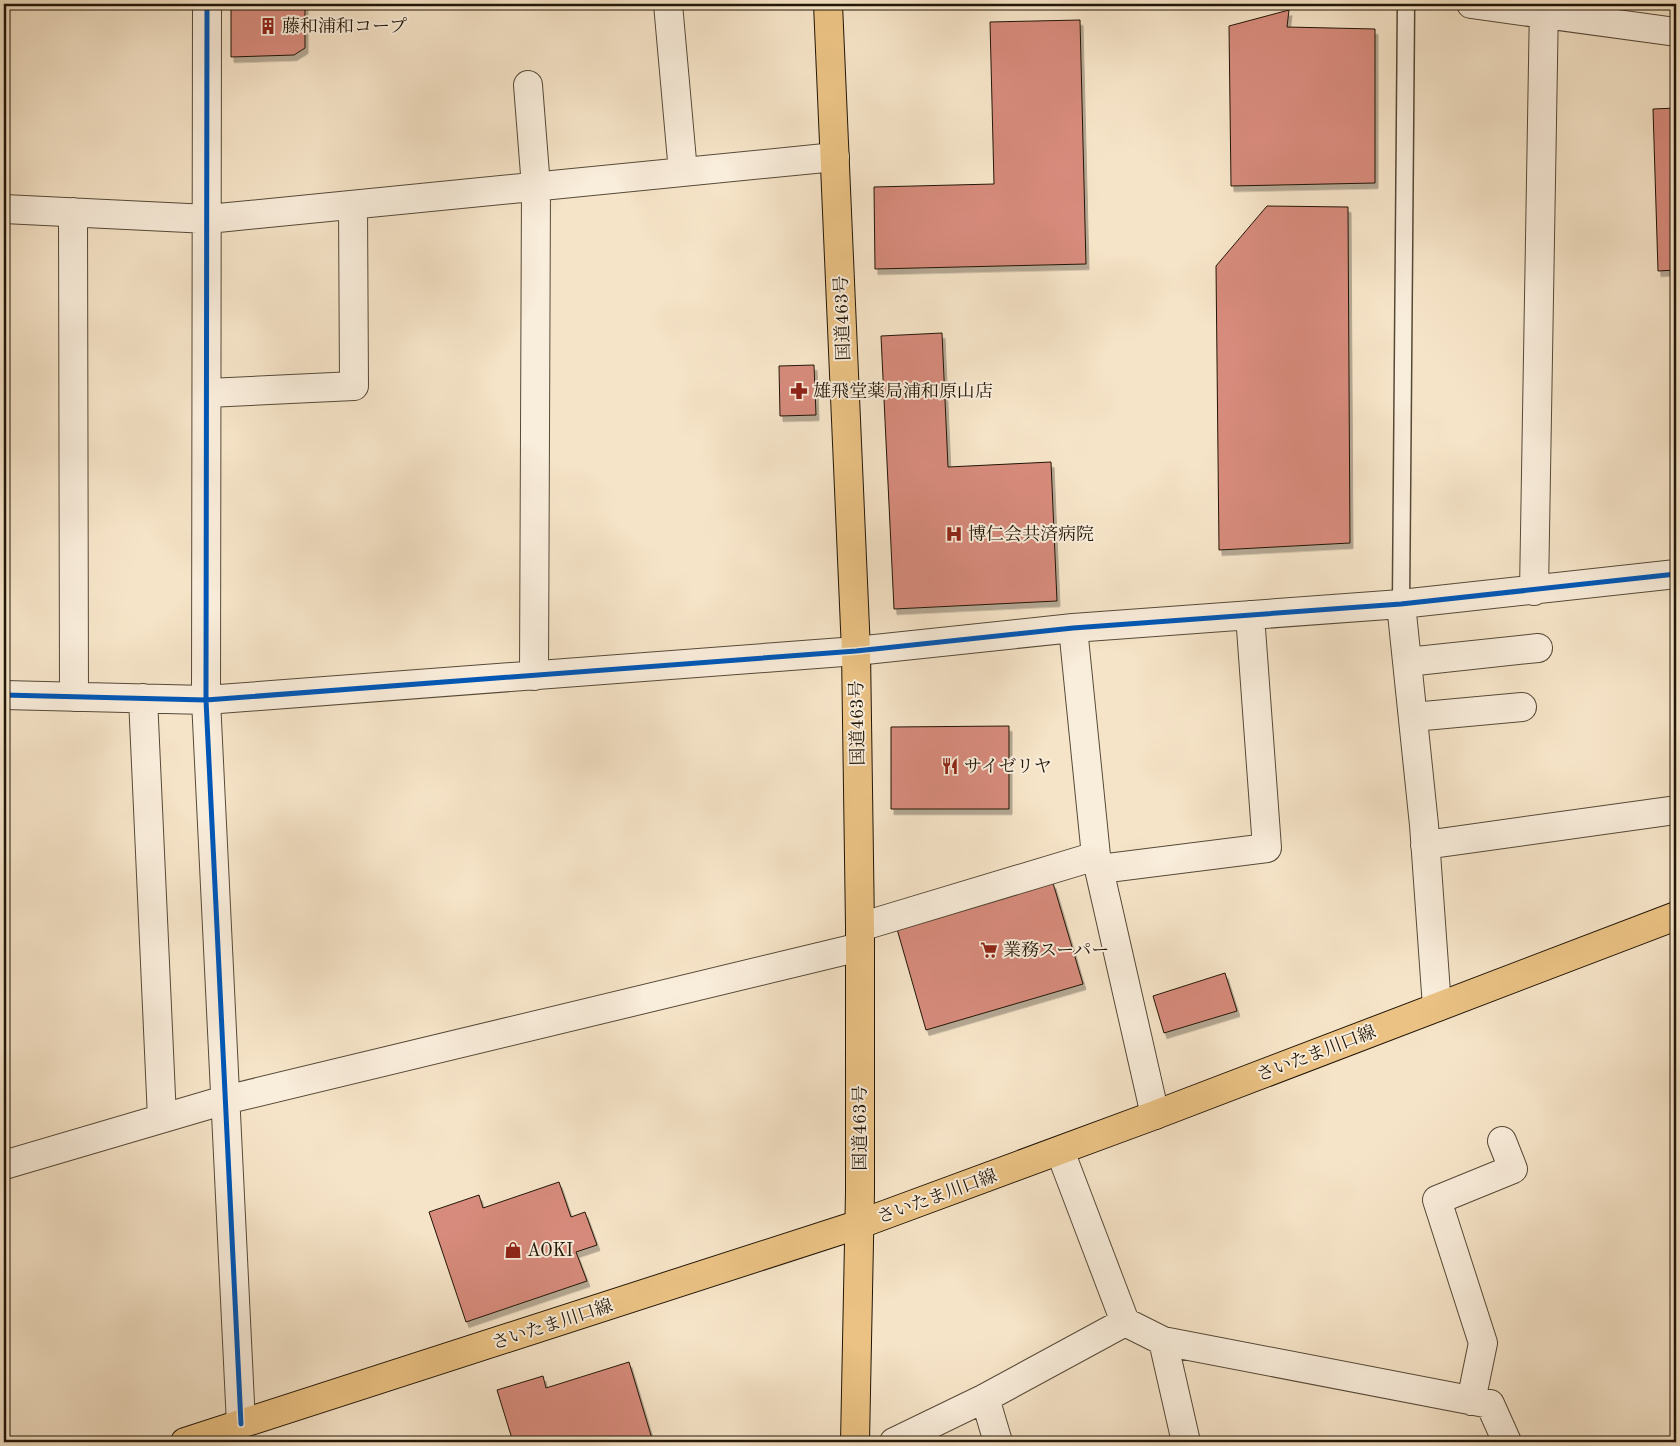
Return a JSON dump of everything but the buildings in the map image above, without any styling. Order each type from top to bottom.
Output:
[{"type":"main road","name":"国道463号","points":[[828,4],[856,651],[860,937],[860,1224],[855,1442]]},
{"type":"main road","name":"さいたま川口線","points":[[185,1442],[212,1438],[241,1424],[860,1224],[1060,1151],[1676,916]]},
{"type":"street","points":[[207,4],[208,393],[206,700],[241,1424]]},
{"type":"street","points":[[668,4],[683,172]]},
{"type":"street","points":[[1471,4],[1543,9],[1676,32]]},
{"type":"street","points":[[1534,591],[1543,9]]},
{"type":"street","points":[[528,84],[536,187],[534,676]]},
{"type":"street","points":[[4,209],[208,219],[835,157]]},
{"type":"street","points":[[208,393],[354,386],[353,205]]},
{"type":"street","points":[[73,212],[74,697]]},
{"type":"street","points":[[4,695],[206,700],[856,651],[1073,628],[1401,604],[1534,591],[1676,574]]},
{"type":"street","points":[[1401,604],[1425,845],[1437,1006]]},
{"type":"street","points":[[4,1165],[225,1100],[860,937],[1098,863],[1267,848],[1250,615]]},
{"type":"street","points":[[1073,628],[1098,863],[1155,1115]]},
{"type":"street","points":[[1407,662],[1538,648]]},
{"type":"street","points":[[143,698],[162,1118]]},
{"type":"street","points":[[1413,717],[1522,707]]},
{"type":"street","points":[[1425,845],[1676,810]]},
{"type":"street","points":[[1471,1401],[1483,1343],[1437,1200],[1513,1169],[1502,1141]]},
{"type":"street","points":[[1060,1151],[1125,1322],[1163,1341],[1490,1404],[1507,1442]]},
{"type":"street","points":[[894,1442],[985,1398],[1125,1322]]},
{"type":"street","points":[[1163,1341],[1186,1442]]},
{"type":"street","points":[[985,1398],[998,1442]]},
{"type":"lane","points":[[1401,604],[1406,4]]},
{"type":"cycle path","points":[[207,4],[206,700],[241,1424]]},
{"type":"cycle path","points":[[4,695],[206,700],[856,651],[1073,628],[1401,604],[1676,574]]},
{"type":"place","name":"藤和浦和コープ","points":[[268,26]]},
{"type":"place","name":"雄飛堂薬局浦和原山店","points":[[799,391]]},
{"type":"place","name":"博仁会共済病院","points":[[954,534]]},
{"type":"place","name":"サイゼリヤ","points":[[950,766]]},
{"type":"place","name":"業務スーパー","points":[[989,950]]},
{"type":"place","name":"AOKI","points":[[513,1250]]}]
